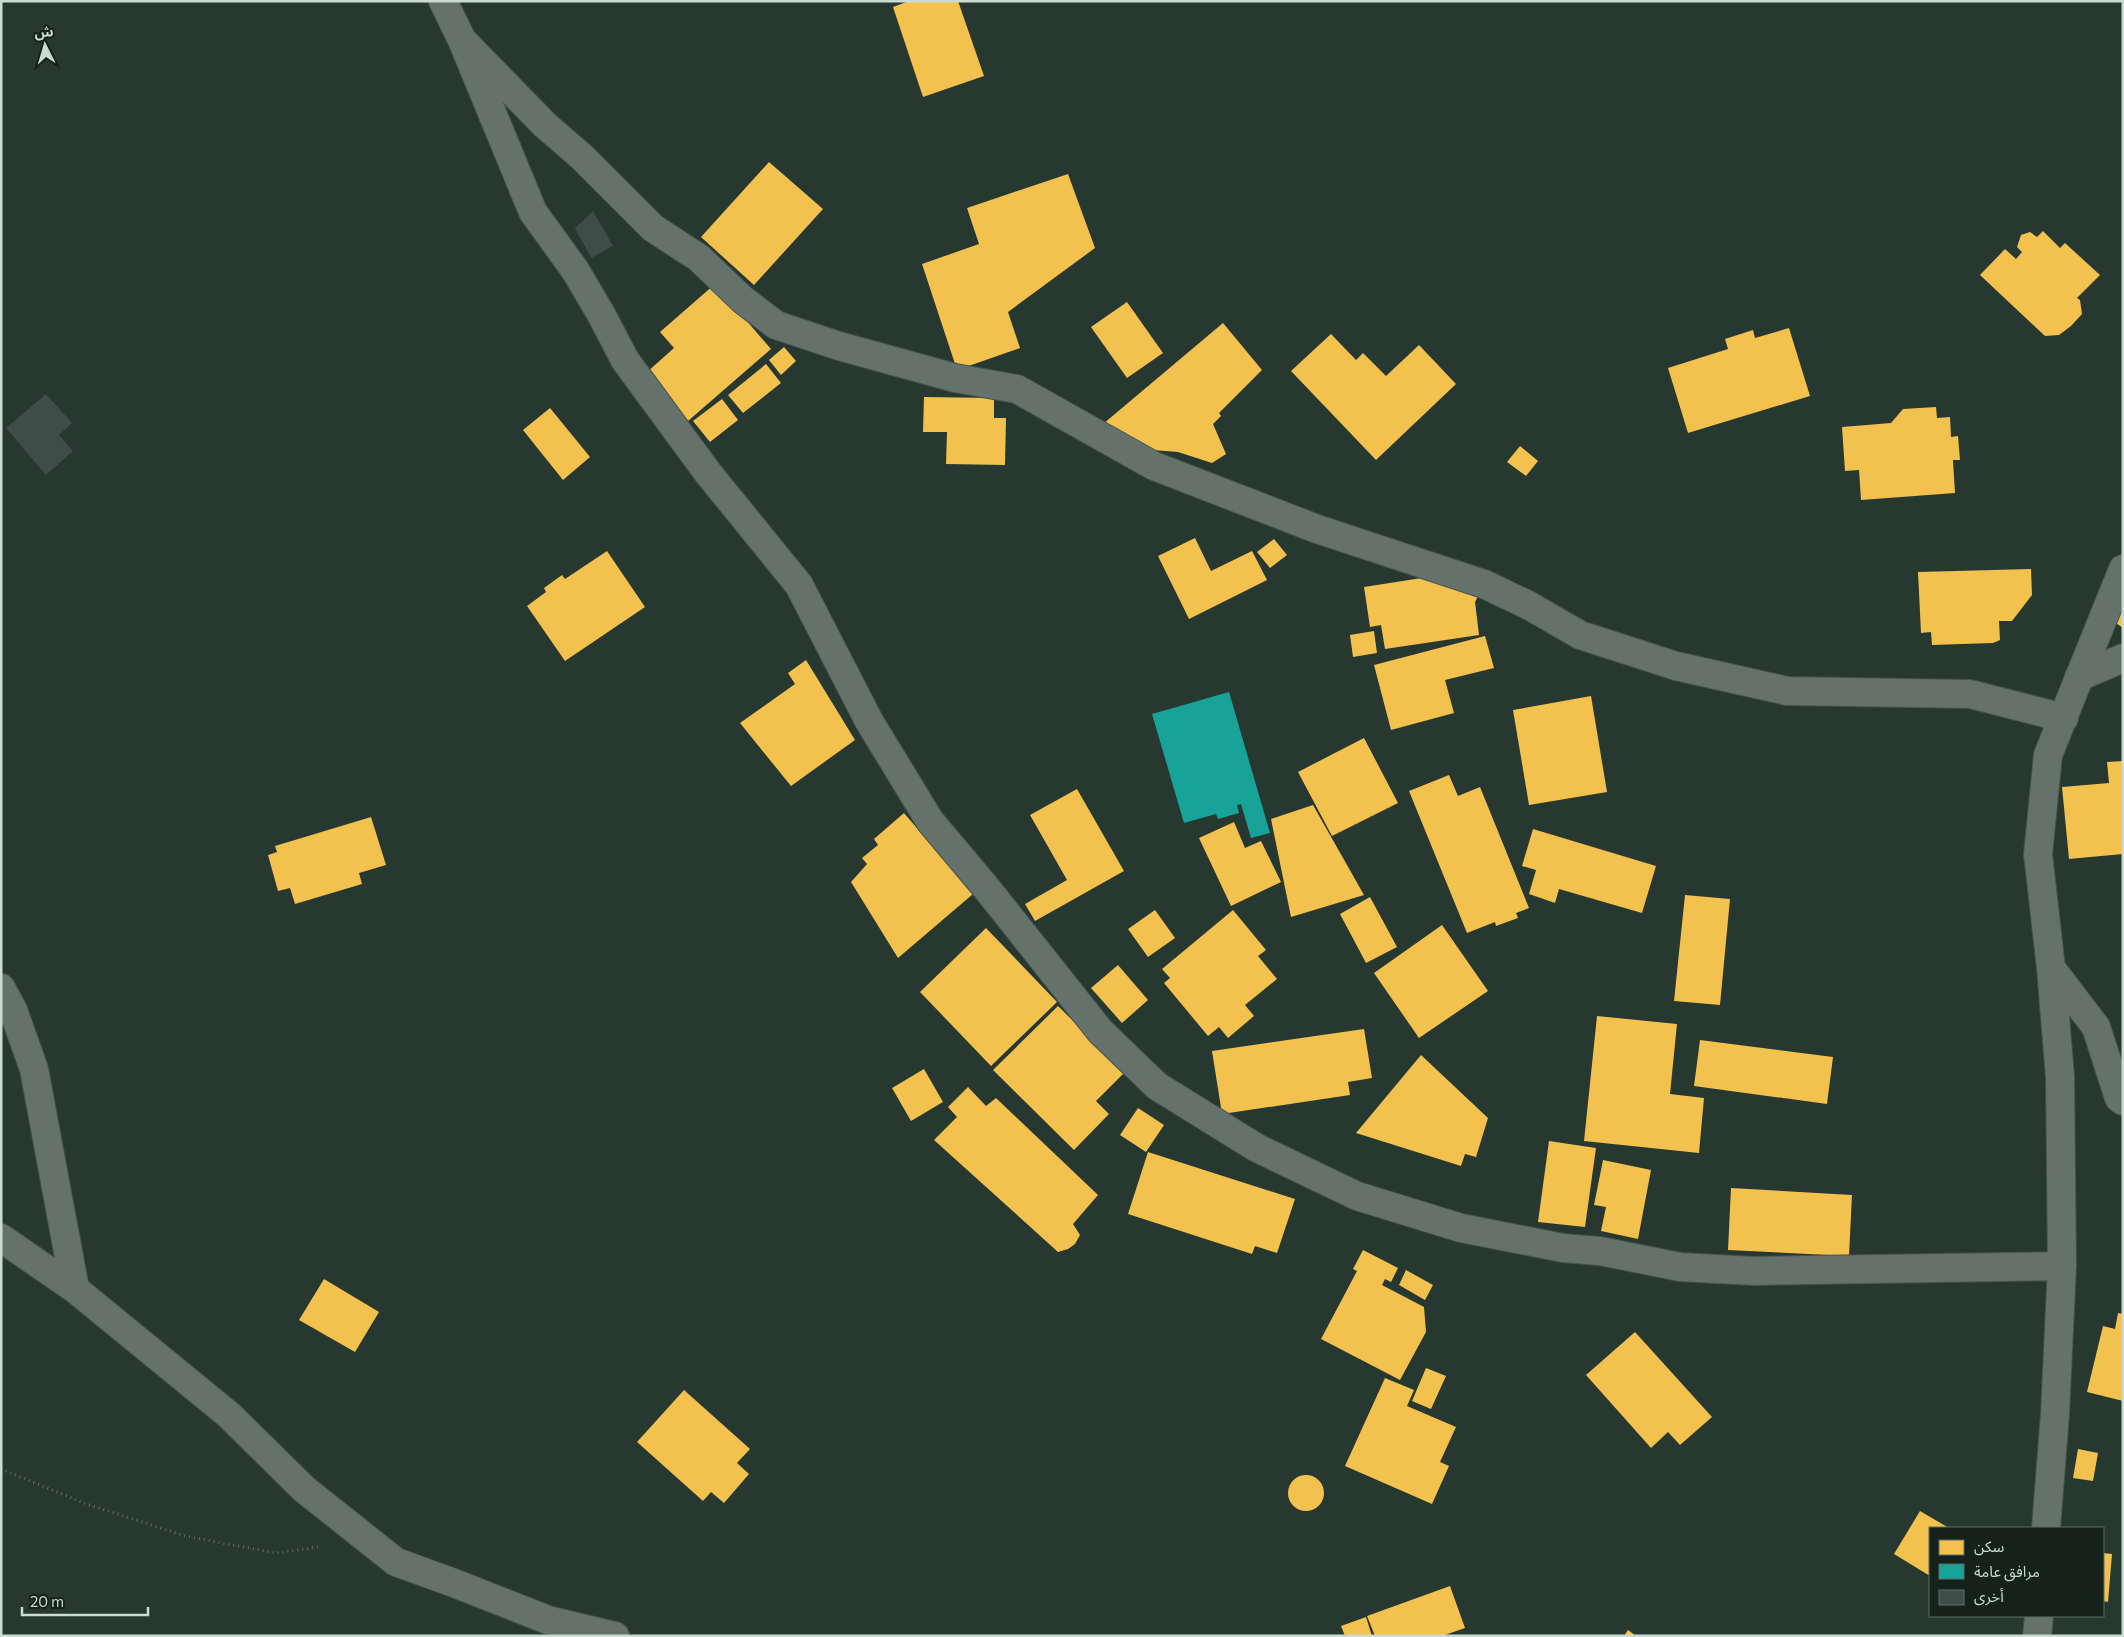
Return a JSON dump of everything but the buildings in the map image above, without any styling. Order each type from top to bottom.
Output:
[{"type":"street","points":[[443,1],[462,40],[533,212],[574,270],[601,314],[625,360],[708,473],[799,585],[869,721],[930,821],[994,897],[1100,1031],[1157,1086],[1257,1148],[1357,1196],[1461,1228],[1563,1248],[1600,1251],[1680,1268],[1754,1272],[2062,1266]]},
{"type":"street","points":[[462,40],[545,125],[582,157],[653,228],[699,258],[743,300],[776,325],[839,346],[954,378],[1017,388],[1154,466],[1316,530],[1484,584],[1530,606],[1580,635],[1676,666],[1787,691],[1970,694],[2064,718]]},
{"type":"street","points":[[2046,1527],[2055,1414],[2062,1266],[2060,1077],[2051,968],[2038,854],[2048,755],[2123,569]]},
{"type":"street","points":[[2079,677],[2123,658]]},
{"type":"street","points":[[2051,968],[2096,1027],[2119,1098],[2123,1101]]},
{"type":"street","points":[[1,988],[13,1010],[34,1069],[75,1289]]},
{"type":"street","points":[[1,1238],[75,1289],[229,1416],[304,1489],[396,1562],[454,1582],[548,1620],[615,1636]]},
{"type":"street","points":[[2037,1636],[2039,1617]]},
{"type":"path","points":[[1,1469],[84,1502],[185,1536],[276,1553],[365,1539]]}]
